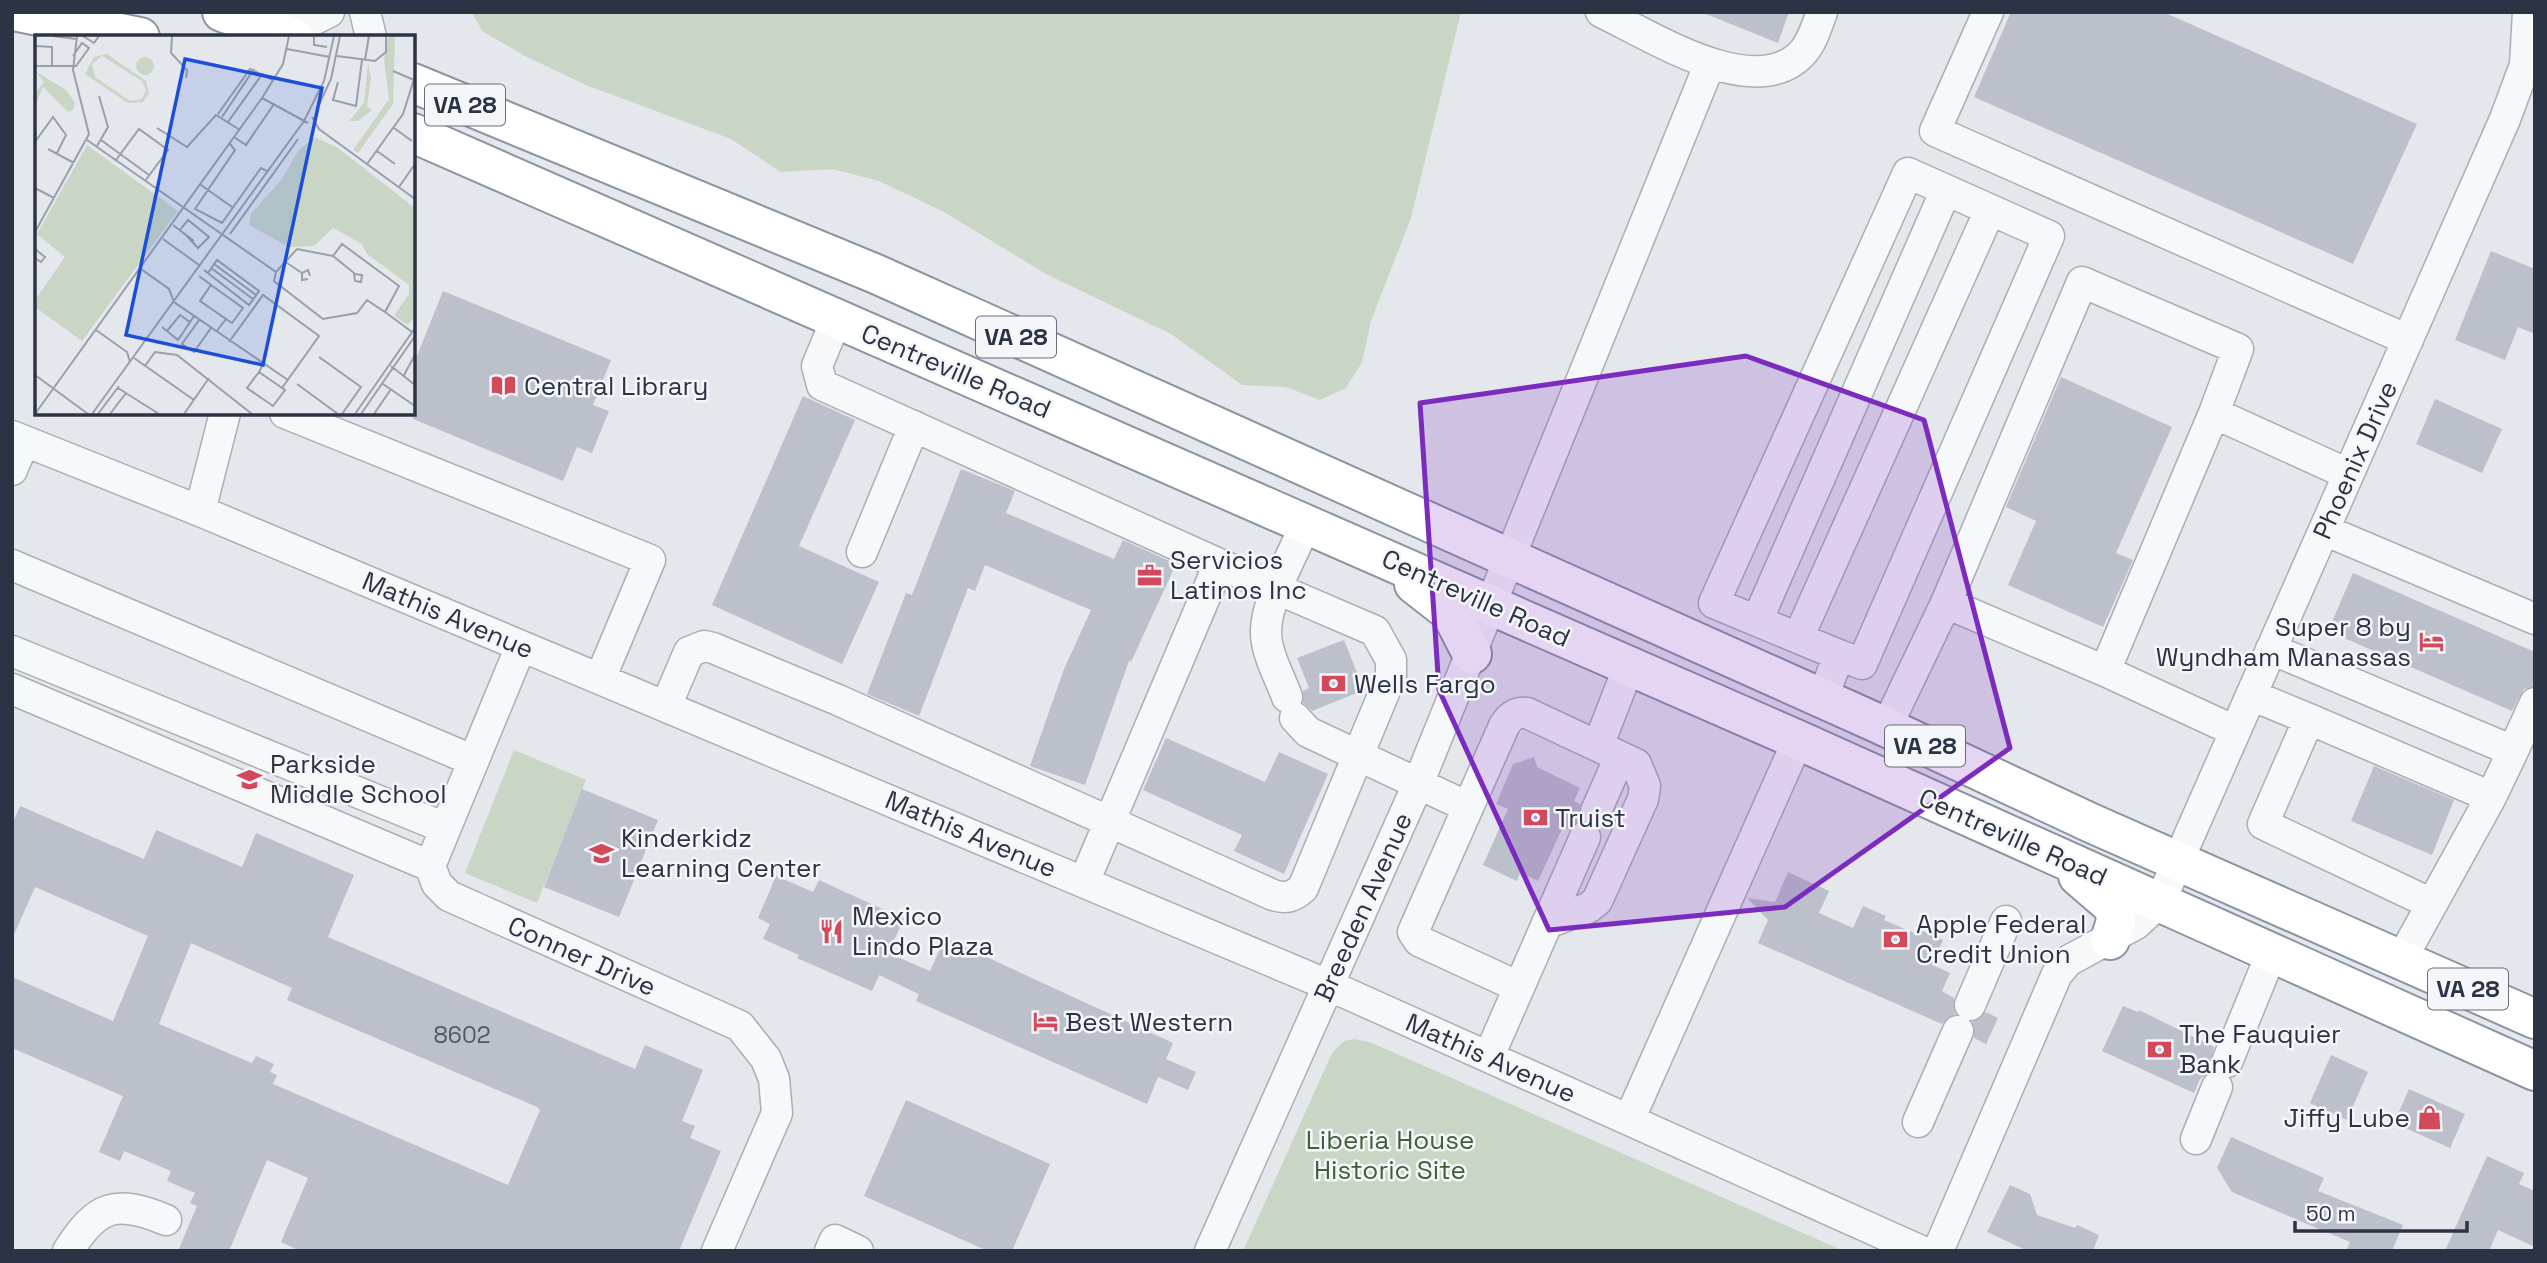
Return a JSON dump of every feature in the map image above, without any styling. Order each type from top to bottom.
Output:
[{"type":"highway","points":[[18,12],[130,35]]},
{"type":"highway","points":[[222,12],[283,33]]},
{"type":"highway","name":"Centreville Road","points":[[415,84],[876,274],[2535,1018]]},
{"type":"highway","name":"Centreville Road","points":[[415,134],[1798,740],[2535,1071]]},
{"type":"highway","points":[[1370,551],[1451,613],[1472,654]]},
{"type":"highway","points":[[2056,855],[2115,907],[2116,921],[2110,940]]},
{"type":"street","points":[[283,33],[329,12]]},
{"type":"street","points":[[365,12],[371,35]]},
{"type":"street","points":[[1601,12],[1710,63],[1751,72],[1778,68],[1803,51],[1822,12]]},
{"type":"street","points":[[1988,12],[1935,131],[2408,340]]},
{"type":"street","name":"Phoenix Drive","points":[[2160,902],[2512,100],[2525,65],[2528,12]]},
{"type":"street","name":"Breeden Avenue","points":[[1210,1251],[1418,784],[1710,63]]},
{"type":"street","points":[[1908,173],[1990,210],[2049,236],[1862,664],[1714,603],[1908,173]]},
{"type":"street","points":[[1757,621],[1946,190]]},
{"type":"street","points":[[1798,638],[1990,210]]},
{"type":"street","points":[[1886,728],[1946,603],[2082,282],[2238,349],[2214,413],[2105,671]]},
{"type":"street","points":[[666,706],[689,652],[704,646],[713,648],[838,700],[1273,895],[1284,898],[1295,895],[1303,888],[1391,676],[1391,660],[1376,631],[1219,565],[822,385],[817,366],[836,320]]},
{"type":"street","points":[[2214,413],[2348,474]]},
{"type":"street","points":[[200,511],[224,415]]},
{"type":"street","points":[[290,415],[650,560],[600,679]]},
{"type":"street","points":[[862,552],[914,426]]},
{"type":"street","points":[[12,470],[18,439]]},
{"type":"street","name":"Mathis Avenue","points":[[18,439],[200,511],[1328,985],[1921,1251]]},
{"type":"street","points":[[1306,523],[1278,590],[1266,629],[1267,644],[1291,707],[1308,732],[1468,807]]},
{"type":"street","points":[[2324,530],[2535,620]]},
{"type":"street","points":[[12,565],[472,760]]},
{"type":"street","points":[[1084,882],[1219,565]]},
{"type":"street","points":[[1946,603],[2105,671],[2235,731]]},
{"type":"street","points":[[12,689],[430,866],[521,646]]},
{"type":"street","points":[[2271,649],[2513,751]]},
{"type":"street","points":[[12,651],[444,828]]},
{"type":"street","points":[[1822,699],[1839,654]]},
{"type":"street","points":[[1489,1056],[1618,756],[1629,666]]},
{"type":"street","points":[[2251,695],[2491,797]]},
{"type":"street","points":[[2401,960],[2491,797],[2535,703]]},
{"type":"street","points":[[1519,987],[1419,941],[1413,932],[1504,726],[1514,715],[1527,713],[1618,756],[1645,786],[1643,799],[1603,891],[1588,908],[1547,923]]},
{"type":"street","points":[[2309,719],[2263,824],[2432,904]]},
{"type":"street","points":[[1629,1120],[1798,740]]},
{"type":"street","name":"Conner Drive","points":[[430,866],[437,884],[449,896],[740,1026],[751,1036],[766,1059],[774,1079],[776,1113],[717,1251]]},
{"type":"street","points":[[1938,1251],[2057,974],[2068,961],[2136,924],[2160,902]]},
{"type":"street","points":[[1918,1122],[2006,922]]},
{"type":"street","points":[[2196,1139],[2272,953]]},
{"type":"street","points":[[68,1251],[93,1217],[110,1209],[128,1206],[166,1220]]},
{"type":"street","points":[[830,1251],[835,1240],[858,1251]]},
{"type":"highlighted area","points":[[1746,356],[1924,420],[2010,748],[1785,907],[1549,930],[1439,690],[1420,403]]},
{"type":"green space","points":[[472,12],[1461,12],[1411,218],[1371,321],[1362,362],[1346,388],[1320,400],[1286,387],[1242,385],[1171,334],[1046,274],[944,212],[879,181],[833,169],[781,172],[731,139],[586,85],[525,56],[482,31]]},
{"type":"green space","points":[[514,750],[586,780],[537,903],[465,873]]},
{"type":"green space","name":"Liberia House Historic Site","points":[[1355,1039],[1372,1043],[1844,1251],[1243,1251],[1332,1053],[1344,1041]]},
{"type":"building","points":[[1701,12],[1789,12],[1778,43]]},
{"type":"building","points":[[2011,12],[2163,12],[2417,124],[2353,264],[1974,97]]},
{"type":"building","points":[[2491,251],[2535,269],[2535,334],[2518,327],[2505,360],[2455,340]]},
{"type":"building","points":[[443,291],[611,360],[593,405],[609,411],[592,453],[577,447],[563,481],[413,419],[415,361]]},
{"type":"building","points":[[2061,377],[2172,427],[2116,553],[2133,560],[2103,627],[2008,585],[2036,521],[2006,507]]},
{"type":"building","points":[[803,396],[855,420],[799,546],[879,582],[842,664],[712,605]]},
{"type":"building","points":[[2435,399],[2502,429],[2482,473],[2416,444]]},
{"type":"building","points":[[961,469],[1015,491],[1006,513],[1114,559],[1123,540],[1176,564],[1131,662],[1129,661],[1085,785],[1030,766],[1064,669],[1091,610],[985,565],[975,591],[968,588],[919,716],[867,694],[906,593],[912,595]]},
{"type":"building","name":"Super 8 by Wyndham Manassas","points":[[2353,573],[2535,652],[2535,686],[2524,689],[2512,711],[2328,631]]},
{"type":"building","name":"Wells Fargo","points":[[1344,640],[1364,690],[1312,711],[1303,703],[1303,691],[1309,688],[1297,658]]},
{"type":"building","points":[[1166,738],[1265,782],[1279,752],[1328,774],[1284,874],[1234,851],[1242,835],[1143,790]]},
{"type":"building","name":"Truist","points":[[1534,757],[1537,767],[1580,788],[1574,801],[1580,804],[1581,820],[1569,830],[1563,827],[1538,881],[1520,873],[1517,881],[1483,865],[1508,809],[1496,804],[1513,764]]},
{"type":"building","points":[[2374,766],[2454,800],[2432,855],[2351,821]]},
{"type":"building","name":"Kinderkidz Learning Center","points":[[582,789],[658,820],[619,917],[544,887]]},
{"type":"building","points":[[20,806],[144,859],[156,830],[242,867],[256,833],[354,875],[328,937],[635,1069],[645,1045],[703,1070],[682,1121],[695,1126],[690,1138],[721,1151],[679,1251],[300,1251],[281,1242],[308,1178],[267,1160],[229,1251],[178,1251],[197,1206],[190,1203],[195,1193],[167,1181],[171,1171],[124,1151],[120,1161],[99,1152],[123,1096],[12,1048],[12,977],[113,1021],[148,936],[35,887],[12,939],[12,825]],"holes":[[[191,943],[292,988],[287,1000],[537,1107],[540,1110],[508,1185],[273,1084],[277,1075],[270,1072],[274,1064],[256,1056],[252,1063],[159,1024]]]},
{"type":"building","points":[[1788,872],[1829,891],[1819,913],[1853,928],[1863,906],[1886,916],[1884,920],[1919,935],[1921,930],[1943,940],[1932,965],[1950,973],[1942,991],[1954,998],[1955,1014],[1942,1024],[1758,943],[1768,920],[1747,898],[1775,902]]},
{"type":"building","name":"Best Western","points":[[776,876],[813,892],[819,880],[904,919],[888,953],[930,971],[945,938],[1173,1043],[1166,1059],[1196,1072],[1188,1090],[1158,1077],[1147,1104],[916,1001],[919,994],[879,975],[872,991],[797,958],[799,955],[763,939],[770,924],[758,918]]},
{"type":"building","name":"The Fauquier Bank","points":[[2123,1006],[2138,1012],[2139,1010],[2214,1047],[2210,1064],[2212,1071],[2200,1079],[2194,1093],[2102,1051]]},
{"type":"building","points":[[1986,1012],[1998,1018],[1986,1044],[1974,1038],[1973,1022]]},
{"type":"building","points":[[2331,1055],[2368,1072],[2347,1120],[2310,1103]]},
{"type":"building","name":"Jiffy Lube","points":[[2409,1089],[2465,1114],[2450,1148],[2394,1123]]},
{"type":"building","points":[[906,1100],[1050,1164],[1012,1251],[988,1251],[864,1196]]},
{"type":"building","points":[[2231,1137],[2324,1178],[2318,1191],[2403,1225],[2392,1251],[2346,1251],[2350,1242],[2232,1192],[2217,1168]]},
{"type":"building","points":[[2487,1156],[2524,1173],[2519,1184],[2535,1191],[2535,1247],[2498,1230],[2489,1251],[2445,1251]]},
{"type":"building","points":[[2010,1185],[2030,1194],[2037,1215],[2075,1228],[2077,1225],[2099,1235],[2093,1251],[2028,1251],[1987,1232]]},
{"type":"place","name":"Central Library","points":[[504,386]]},
{"type":"place","name":"Servicios Latinos Inc","points":[[1150,575]]},
{"type":"place","name":"Super 8 by Wyndham Manassas","points":[[2431,642]]},
{"type":"place","name":"Wells Fargo","points":[[1334,684]]},
{"type":"place","name":"Parkside Middle School","points":[[250,779]]},
{"type":"place","name":"Truist","points":[[1535,818]]},
{"type":"place","name":"Kinderkidz Learning Center","points":[[601,853]]},
{"type":"place","name":"Mexico Lindo Plaza","points":[[832,931]]},
{"type":"place","name":"Apple Federal Credit Union","points":[[1896,939]]},
{"type":"place","name":"Best Western","points":[[1045,1022]]},
{"type":"place","name":"The Fauquier Bank","points":[[2159,1049]]},
{"type":"place","name":"Jiffy Lube","points":[[2430,1118]]}]
